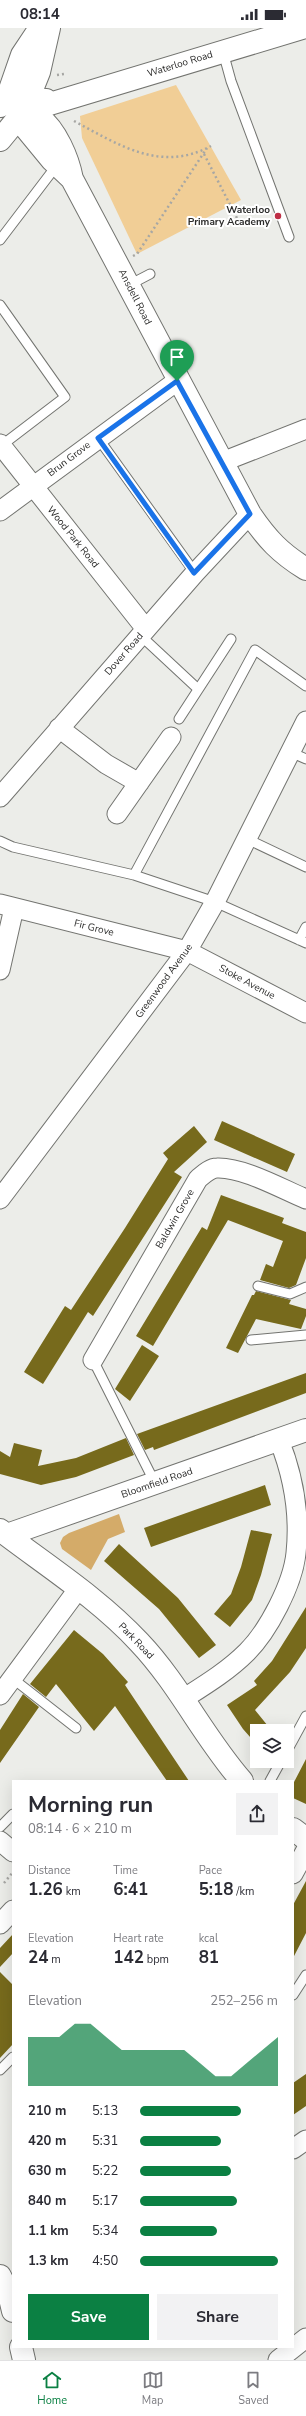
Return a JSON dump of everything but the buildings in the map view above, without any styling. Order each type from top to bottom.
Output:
[{"type":"main road","points":[[0,140],[12,102],[22,55],[40,28]]},
{"type":"main road","points":[[12,102],[40,72],[49,28]]},
{"type":"main road","name":"Waterloo Road","points":[[12,102],[57,100],[302,28]]},
{"type":"main road","name":"Ansdell Road","points":[[12,102],[24,126],[65,172],[118,264],[177,381],[250,514],[274,547],[283,555],[306,569]]},
{"type":"main road","name":"Bloomfield Road","points":[[4,1532],[155,1483],[306,1430]]},
{"type":"main road","name":"Park Road","points":[[4,1532],[79,1588],[139,1641],[183,1699],[216,1750],[241,1780]]},
{"type":"main road","points":[[294,1830],[306,1839]]},
{"type":"main road","points":[[21,2348],[24,2360]]},
{"type":"street","name":"Brun Grove","points":[[0,511],[32,486],[177,381]]},
{"type":"street","points":[[222,462],[306,429]]},
{"type":"street","name":"Wood Park Road","points":[[1,445],[143,632]]},
{"type":"street","name":"Dover Road","points":[[0,797],[194,573],[250,514]]},
{"type":"street","name":"Greenwood Avenue","points":[[0,1199],[187,951],[215,902],[247,839],[298,756],[306,721]]},
{"type":"street","points":[[59,728],[106,764],[139,783]]},
{"type":"street","points":[[117,814],[171,737]]},
{"type":"street","points":[[0,970],[7,906]]},
{"type":"street","name":"Fir Grove","points":[[7,906],[187,951]]},
{"type":"street","name":"Stoke Avenue","points":[[187,951],[306,1013]]},
{"type":"street","name":"Baldwin Grove","points":[[93,1360],[198,1178],[206,1172],[216,1168],[241,1172],[306,1199]]},
{"type":"street","points":[[183,1699],[224,1672],[247,1652],[267,1627],[286,1585],[295,1558],[296,1533],[288,1463],[279,1440]]},
{"type":"street","points":[[0,1695],[79,1588]]},
{"type":"street","points":[[0,1841],[12,1851]]},
{"type":"street","points":[[294,1872],[306,1850]]},
{"type":"street","points":[[0,1924],[12,1911]]},
{"type":"street","points":[[294,2148],[306,2140]]},
{"type":"street","points":[[294,2347],[306,2338]]},
{"type":"street","points":[[278,2360],[293,2348]]},
{"type":"lane","points":[[223,52],[231,81],[289,237]]},
{"type":"lane","points":[[1,235],[65,172]]},
{"type":"lane","points":[[129,285],[150,274]]},
{"type":"lane","points":[[1,308],[65,397],[1,445]]},
{"type":"lane","points":[[98,438],[194,573]]},
{"type":"lane","points":[[143,632],[198,689]]},
{"type":"lane","points":[[179,719],[231,639]]},
{"type":"lane","points":[[134,875],[255,650],[306,686]]},
{"type":"lane","points":[[247,839],[306,867]]},
{"type":"lane","points":[[0,841],[13,847],[134,875],[215,902],[303,942],[306,927]]},
{"type":"lane","points":[[258,1286],[290,1294],[306,1287]]},
{"type":"lane","points":[[251,1340],[306,1334]]},
{"type":"lane","points":[[93,1360],[155,1483]]},
{"type":"lane","points":[[12,1678],[76,1728]]},
{"type":"lane","points":[[294,1737],[306,1716]]},
{"type":"lane","points":[[271,1780],[277,1768]]},
{"type":"lane","points":[[0,1827],[12,1815]]},
{"type":"lane","points":[[294,1992],[306,1974]]},
{"type":"lane","points":[[0,2070],[12,2058]]},
{"type":"path","points":[[72,128],[76,116]]},
{"type":"path","points":[[74,121],[128,150],[168,159],[196,154],[211,146]]},
{"type":"path","points":[[118,264],[137,254],[207,148]]},
{"type":"path","points":[[204,154],[241,226]]},
{"type":"path","points":[[4,1883],[12,1873]]},
{"type":"shaded area","points":[[176,85],[241,200],[137,254],[82,138],[80,116]]},
{"type":"shaded area","points":[[119,1514],[125,1532],[108,1539],[91,1570],[62,1549],[60,1543],[63,1537],[69,1533]]},
{"type":"place","name":"Waterloo Primary Academy","points":[[278,216]]},
{"type":"route","points":[[177,381],[250,514],[194,573],[98,438],[177,381]]}]
